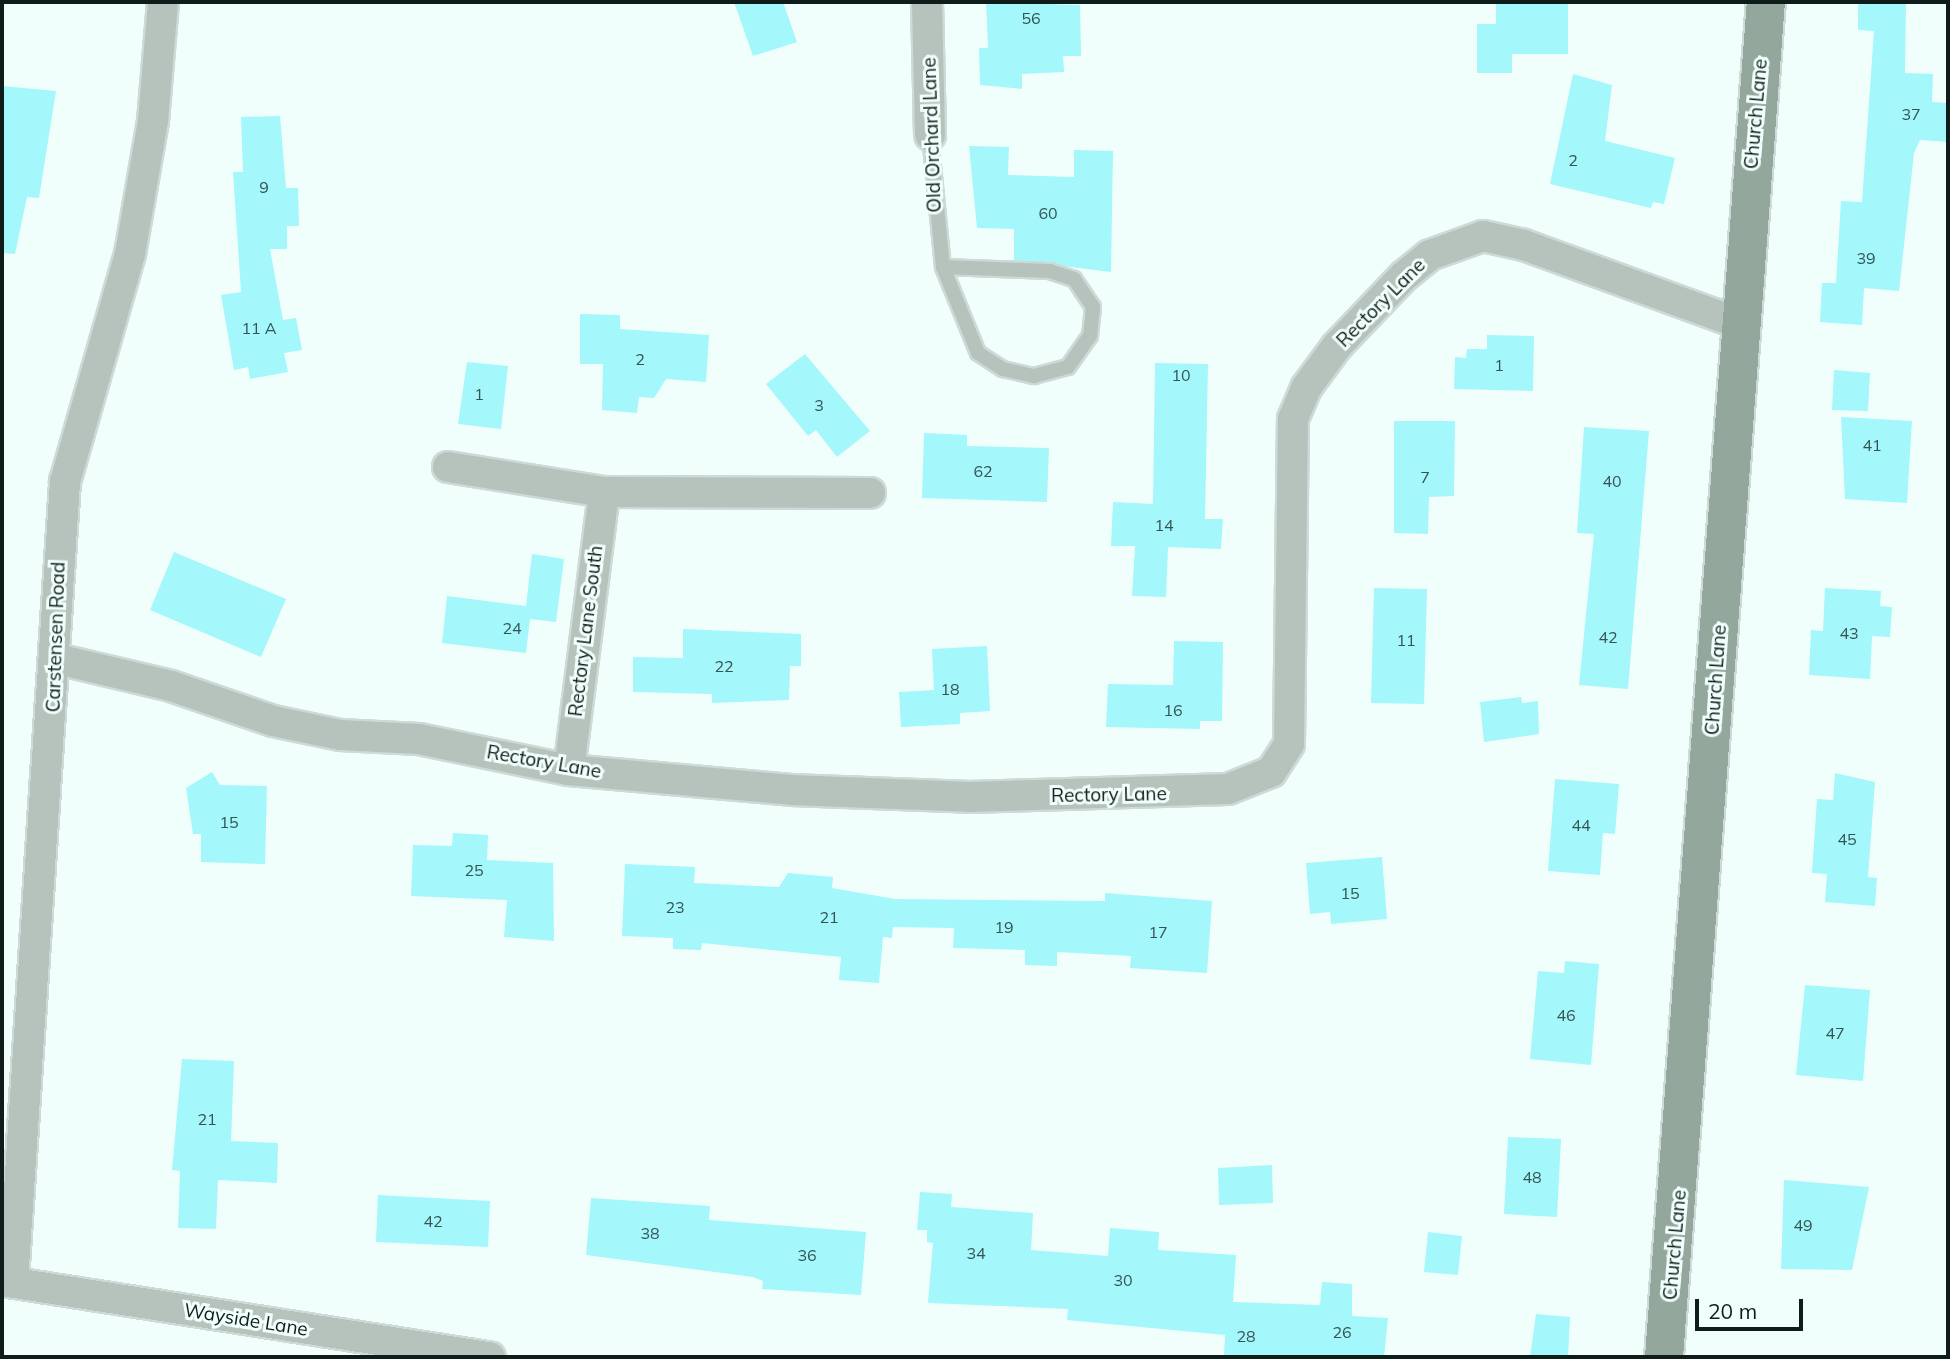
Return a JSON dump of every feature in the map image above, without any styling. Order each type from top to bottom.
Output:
[{"type":"street","name":"Carstensen Road","points":[[7,1282],[57,659],[65,482],[130,254],[153,121],[163,2]]},
{"type":"street","name":"Old Orchard Lane","points":[[927,2],[930,135]]},
{"type":"street","name":"Church Lane","points":[[1664,1357],[1702,891],[1738,323],[1766,2]]},
{"type":"street","name":"Rectory Lane","points":[[57,659],[171,686],[273,721],[340,735],[419,739],[569,770],[791,790],[970,797],[1174,795],[1255,782],[1281,762],[1289,744],[1293,419],[1306,388],[1337,346],[1404,276],[1430,255],[1483,236],[1524,245],[1738,323]]},
{"type":"street","points":[[448,467],[604,492],[870,493]]},
{"type":"street","name":"Rectory Lane South","points":[[569,770],[604,492]]},
{"type":"street","name":"Wayside Lane","points":[[7,1282],[447,1354],[490,1357]]},
{"type":"lane","name":"Old Orchard Lane","points":[[930,135],[943,267],[978,353],[1003,369],[1034,376],[1068,367],[1090,335],[1093,307],[1074,279],[1050,271],[943,267]]},
{"type":"building","points":[[734,2],[783,2],[797,42],[753,56]]},
{"type":"building","points":[[986,2],[1080,5],[1081,56],[1063,56],[1064,72],[1022,74],[1022,89],[980,85],[979,48],[988,48]]},
{"type":"building","points":[[1496,2],[1568,2],[1568,54],[1512,54],[1512,73],[1477,73],[1477,24],[1496,24]]},
{"type":"building","points":[[1858,2],[1906,2],[1905,73],[1933,74],[1932,102],[1948,103],[1948,142],[1920,140],[1914,153],[1899,291],[1864,288],[1862,325],[1820,322],[1822,283],[1836,283],[1841,201],[1862,202],[1874,31],[1858,30]]},
{"type":"building","points":[[1573,74],[1612,85],[1605,141],[1675,158],[1664,204],[1653,202],[1651,208],[1550,184]]},
{"type":"building","points":[[2,86],[56,91],[39,198],[27,197],[15,254],[2,253]]},
{"type":"building","points":[[280,116],[286,188],[298,188],[299,226],[287,226],[287,249],[270,249],[283,320],[296,318],[302,350],[284,353],[288,372],[250,379],[248,367],[234,370],[221,295],[241,292],[233,172],[243,172],[241,117]]},
{"type":"building","points":[[969,146],[1009,147],[1008,175],[1074,177],[1074,150],[1113,151],[1111,272],[1014,260],[1014,229],[977,228]]},
{"type":"building","points":[[580,314],[620,315],[620,329],[709,335],[706,382],[666,379],[654,398],[639,397],[637,413],[602,410],[603,364],[580,364]]},
{"type":"building","points":[[1487,335],[1534,336],[1533,391],[1454,389],[1455,357],[1466,358],[1467,349],[1487,349]]},
{"type":"building","points":[[805,354],[870,431],[837,457],[816,430],[808,436],[766,384]]},
{"type":"building","points":[[467,362],[508,366],[501,429],[458,424]]},
{"type":"building","points":[[1155,363],[1208,364],[1205,519],[1223,519],[1221,549],[1168,547],[1166,597],[1132,596],[1135,546],[1111,546],[1113,502],[1153,504]]},
{"type":"building","points":[[1834,370],[1870,373],[1868,411],[1832,410]]},
{"type":"building","points":[[1841,417],[1912,421],[1907,503],[1845,499]]},
{"type":"building","points":[[1394,421],[1455,421],[1454,496],[1429,497],[1428,534],[1394,533]]},
{"type":"building","points":[[1584,427],[1649,431],[1628,689],[1579,685],[1594,534],[1577,533]]},
{"type":"building","points":[[924,433],[967,435],[967,446],[1049,448],[1047,502],[922,498]]},
{"type":"building","points":[[174,552],[286,599],[261,657],[150,610]]},
{"type":"building","points":[[532,554],[564,559],[556,622],[530,619],[526,653],[442,643],[447,596],[526,606]]},
{"type":"building","points":[[1374,588],[1427,589],[1424,704],[1371,703]]},
{"type":"building","points":[[1825,588],[1881,591],[1880,606],[1892,607],[1890,637],[1872,636],[1870,679],[1809,675],[1811,630],[1823,631]]},
{"type":"building","points":[[683,629],[801,634],[801,666],[790,666],[789,700],[712,703],[712,694],[633,692],[633,657],[683,658]]},
{"type":"building","points":[[1174,641],[1223,642],[1222,721],[1200,721],[1200,729],[1106,727],[1108,684],[1173,685]]},
{"type":"building","points":[[987,646],[990,711],[960,713],[960,724],[901,727],[899,692],[934,690],[932,649]]},
{"type":"building","points":[[1521,697],[1522,703],[1538,701],[1539,734],[1484,742],[1480,702]]},
{"type":"building","points":[[212,772],[220,785],[267,786],[265,864],[201,862],[201,834],[193,834],[186,788]]},
{"type":"building","points":[[1835,773],[1875,782],[1868,877],[1877,878],[1875,906],[1825,902],[1827,874],[1812,873],[1817,799],[1833,800]]},
{"type":"building","points":[[1555,779],[1619,784],[1615,834],[1603,833],[1600,875],[1548,871]]},
{"type":"building","points":[[453,833],[488,835],[487,860],[553,863],[554,941],[504,937],[507,900],[411,896],[413,845],[452,846]]},
{"type":"building","points":[[1382,857],[1387,919],[1331,924],[1330,912],[1310,914],[1306,863]]},
{"type":"building","points":[[625,864],[695,867],[694,883],[779,887],[788,873],[833,877],[832,888],[895,899],[1105,901],[1105,893],[1212,901],[1207,973],[1130,968],[1131,956],[1057,952],[1057,966],[1025,965],[1025,950],[953,948],[954,928],[893,927],[892,938],[883,937],[879,983],[839,980],[841,957],[702,943],[701,950],[673,949],[673,938],[622,936]]},
{"type":"building","points":[[1565,961],[1599,964],[1591,1065],[1530,1059],[1538,971],[1564,973]]},
{"type":"building","points":[[1805,985],[1870,990],[1863,1081],[1796,1075]]},
{"type":"building","points":[[182,1059],[234,1061],[231,1141],[278,1143],[277,1183],[218,1180],[216,1229],[178,1228],[180,1171],[172,1170]]},
{"type":"building","points":[[1508,1137],[1561,1139],[1557,1217],[1504,1214]]},
{"type":"building","points":[[1272,1165],[1273,1203],[1219,1205],[1218,1168]]},
{"type":"building","points":[[1784,1180],[1869,1187],[1852,1270],[1781,1269]]},
{"type":"building","points":[[920,1192],[952,1194],[951,1207],[1033,1213],[1031,1250],[1108,1256],[1110,1228],[1159,1232],[1158,1250],[1236,1255],[1233,1302],[1320,1305],[1322,1282],[1352,1284],[1352,1316],[1388,1318],[1384,1357],[1224,1357],[1225,1335],[1067,1320],[1068,1309],[928,1303],[933,1243],[927,1242],[927,1230],[917,1230]]},
{"type":"building","points":[[378,1195],[490,1201],[488,1247],[376,1242]]},
{"type":"building","points":[[591,1198],[710,1206],[709,1220],[866,1232],[861,1295],[762,1289],[763,1281],[753,1277],[586,1255]]},
{"type":"building","points":[[1428,1232],[1462,1236],[1458,1275],[1424,1272]]},
{"type":"building","points":[[1536,1314],[1570,1317],[1568,1357],[1530,1357]]}]
